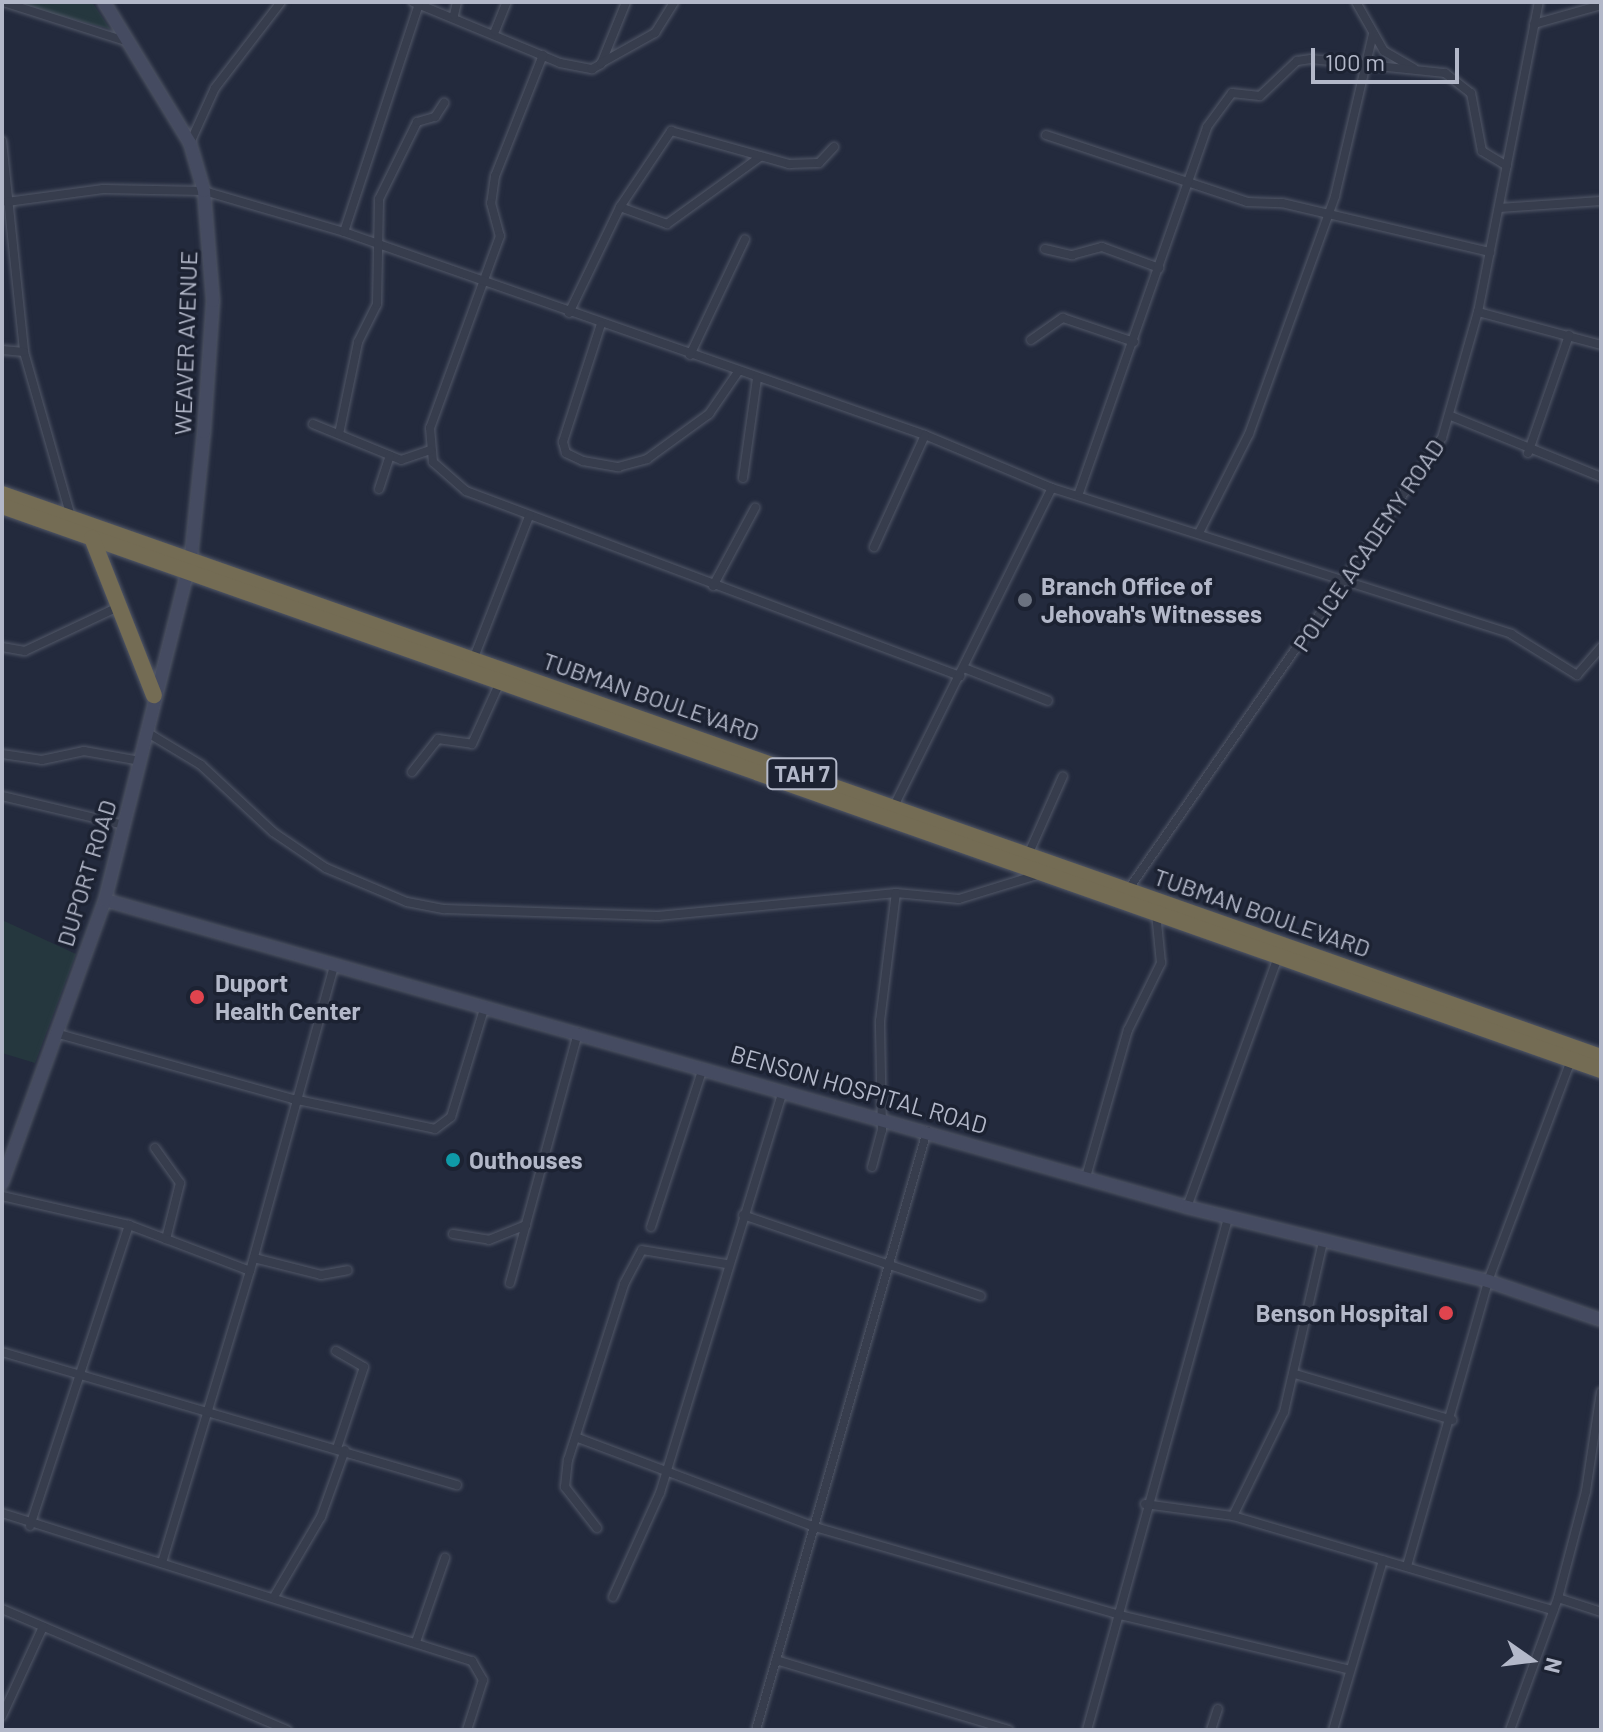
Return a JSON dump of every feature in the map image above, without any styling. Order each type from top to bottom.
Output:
[{"type":"highway","name":"TUBMAN BOULEVARD","points":[[2,494],[500,682],[1043,873],[1124,896],[1601,1057]]},
{"type":"highway","name":"TUBMAN BOULEVARD","points":[[2,506],[92,538],[190,563],[894,806],[1028,855],[1156,912],[1601,1070]]},
{"type":"highway","points":[[92,538],[116,608],[154,695]]},
{"type":"street","points":[[3,2],[133,44]]},
{"type":"street","name":"WEAVER AVENUE","points":[[104,2],[133,44],[190,143],[204,191],[213,301],[190,563]]},
{"type":"street","points":[[190,143],[215,88],[281,2]]},
{"type":"street","points":[[454,15],[457,2]]},
{"type":"street","points":[[495,31],[507,2]]},
{"type":"street","points":[[601,64],[626,2]]},
{"type":"street","points":[[344,232],[416,3],[495,31],[578,69],[601,64],[655,33],[674,2]]},
{"type":"street","points":[[1356,2],[1373,34],[1393,60],[1467,86],[1482,151],[1507,166]]},
{"type":"street","name":"POLICE ACADEMY ROAD","points":[[1124,896],[1220,749],[1344,584],[1451,416],[1478,312],[1539,2]]},
{"type":"street","points":[[1534,24],[1601,5]]},
{"type":"street","points":[[1200,531],[1249,434],[1326,217],[1373,34]]},
{"type":"street","points":[[543,55],[495,176],[491,203],[500,236],[430,428],[430,450],[450,481],[529,516],[713,586],[1048,701]]},
{"type":"street","points":[[1079,493],[1207,127],[1232,93],[1260,96],[1297,61],[1425,72]]},
{"type":"street","points":[[339,434],[358,342],[375,315],[387,180],[417,122],[435,117],[444,103]]},
{"type":"street","points":[[569,313],[620,207],[671,131],[760,157],[806,165],[819,163],[834,147]]},
{"type":"street","points":[[1046,135],[1187,185],[1490,252]]},
{"type":"street","points":[[2,141],[24,352],[72,519]]},
{"type":"street","points":[[620,207],[667,224],[760,157]]},
{"type":"street","points":[[7,202],[103,189],[204,191],[344,232],[379,247],[925,435],[1052,488],[1079,493],[1200,531],[1344,584],[1511,634],[1577,675],[1601,647]]},
{"type":"street","points":[[1499,208],[1601,201]]},
{"type":"street","points":[[690,355],[745,239]]},
{"type":"street","points":[[1045,249],[1072,255],[1102,247],[1159,268]]},
{"type":"street","points":[[1478,312],[1601,345]]},
{"type":"street","points":[[1031,340],[1063,318],[1134,342]]},
{"type":"street","points":[[601,324],[563,442],[566,453],[583,461],[618,467],[647,459],[709,414],[738,372]]},
{"type":"street","points":[[1528,453],[1569,335]]},
{"type":"street","points":[[2,350],[24,352]]},
{"type":"street","points":[[743,478],[757,378]]},
{"type":"street","points":[[1451,416],[1528,453],[1601,477]]},
{"type":"street","points":[[313,424],[390,456],[430,450]]},
{"type":"street","points":[[874,547],[925,435]]},
{"type":"street","points":[[379,489],[390,456]]},
{"type":"street","points":[[894,806],[1052,488]]},
{"type":"street","points":[[713,586],[755,508]]},
{"type":"street","points":[[473,660],[529,516]]},
{"type":"street","name":"DUPORT ROAD","points":[[2,1183],[7,1151],[105,900],[148,733],[154,695],[190,563]]},
{"type":"street","points":[[2,647],[25,651],[116,608]]},
{"type":"street","points":[[412,772],[438,739],[472,744],[500,682]]},
{"type":"street","points":[[148,733],[201,765],[273,832],[326,868],[407,902],[658,916],[896,893],[980,897],[1043,873]]},
{"type":"street","points":[[2,754],[42,760],[84,751],[141,761]]},
{"type":"street","points":[[1028,855],[1063,776]]},
{"type":"street","points":[[2,796],[124,825]]},
{"type":"street","points":[[872,1167],[882,1116],[881,991],[896,893]]},
{"type":"street","name":"BENSON HOSPITAL ROAD","points":[[105,900],[783,1091],[882,1116],[1187,1207],[1488,1281],[1601,1320]]},
{"type":"street","points":[[1086,1177],[1128,1030],[1161,963],[1156,912]]},
{"type":"street","points":[[1187,1207],[1278,956]]},
{"type":"street","points":[[162,1563],[254,1258],[293,1099],[334,966]]},
{"type":"street","points":[[55,1033],[293,1099],[441,1128],[485,1006]]},
{"type":"street","points":[[510,1283],[578,1032]]},
{"type":"street","points":[[1407,1566],[1452,1420],[1488,1281],[1571,1060]]},
{"type":"street","points":[[651,1227],[703,1068]]},
{"type":"street","points":[[613,1597],[641,1546],[783,1091]]},
{"type":"street","points":[[756,1730],[927,1130]]},
{"type":"street","points":[[155,1148],[180,1183],[166,1239]]},
{"type":"street","points":[[2,1196],[129,1225],[250,1271]]},
{"type":"street","points":[[743,1215],[887,1267],[981,1296]]},
{"type":"street","points":[[1087,1730],[1120,1615],[1145,1504],[1228,1218]]},
{"type":"street","points":[[30,1526],[83,1375],[129,1225]]},
{"type":"street","points":[[453,1234],[489,1240],[526,1225]]},
{"type":"street","points":[[1233,1516],[1272,1440],[1295,1374],[1323,1242]]},
{"type":"street","points":[[597,1528],[565,1487],[601,1347],[609,1343],[624,1284],[642,1250],[727,1264]]},
{"type":"street","points":[[254,1258],[321,1275],[348,1270]]},
{"type":"street","points":[[275,1595],[321,1517],[364,1367],[336,1351]]},
{"type":"street","points":[[2,1352],[457,1485]]},
{"type":"street","points":[[1295,1374],[1452,1420]]},
{"type":"street","points":[[1510,1730],[1558,1598],[1586,1491],[1601,1392]]},
{"type":"street","points":[[578,1438],[815,1527],[1120,1615],[1350,1670]]},
{"type":"street","points":[[1145,1504],[1233,1516],[1553,1610]]},
{"type":"street","points":[[2,1513],[30,1526],[275,1595],[417,1639],[481,1671],[467,1730]]},
{"type":"street","points":[[417,1639],[445,1558]]},
{"type":"street","points":[[1333,1730],[1383,1560]]},
{"type":"street","points":[[1558,1598],[1601,1612]]},
{"type":"street","points":[[2,1609],[287,1730]]},
{"type":"street","points":[[2,1716],[43,1627]]},
{"type":"street","points":[[776,1660],[1009,1730]]},
{"type":"street","points":[[1211,1730],[1218,1709]]},
{"type":"shaded area","points":[[19,2],[92,2],[110,29],[57,15]]},
{"type":"shaded area","points":[[2,920],[76,954],[35,1063],[2,1053]]},
{"type":"place","name":"Branch Office of Jehovah's Witnesses","points":[[1025,600]]},
{"type":"place","name":"Duport Health Center","points":[[197,997]]},
{"type":"place","name":"Outhouses","points":[[453,1160]]},
{"type":"place","name":"Benson Hospital","points":[[1446,1313]]}]
